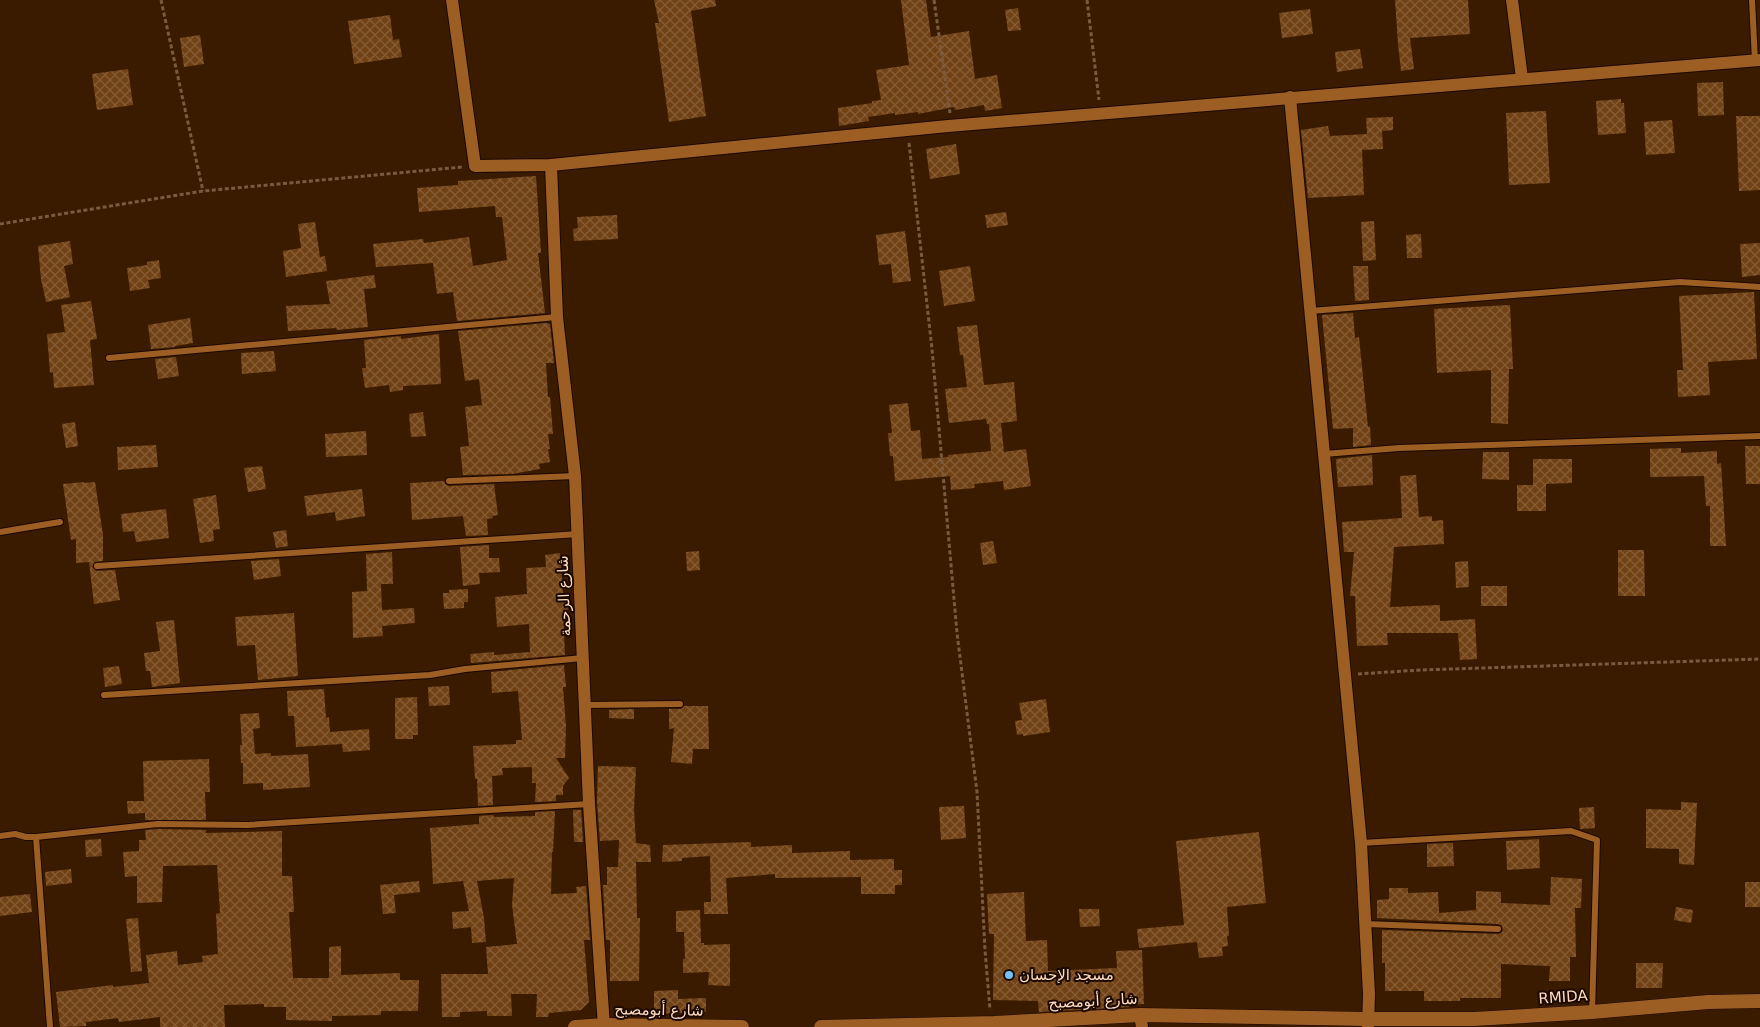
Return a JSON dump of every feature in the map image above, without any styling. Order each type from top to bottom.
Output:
[{"type":"street","points":[[452,0],[476,166],[551,165],[1101,113],[1758,60]]},
{"type":"street","points":[[1512,0],[1522,78]]},
{"type":"street","points":[[1290,98],[1361,843],[1369,994],[1368,1023]]},
{"type":"street","name":"شارع الرحمة","points":[[551,165],[557,317],[575,476],[589,804],[604,1026]]},
{"type":"street","name":"RMIDA","points":[[1368,1023],[1474,1019],[1592,1012],[1708,1002],[1760,1001]]},
{"type":"street","name":"شارع أبومصبح","points":[[820,1027],[1141,1021],[1368,1023]]},
{"type":"street","name":"شارع أبومصبح","points":[[575,1027],[742,1027]]},
{"type":"lane","points":[[1752,0],[1758,60]]},
{"type":"lane","points":[[1310,312],[1680,282],[1760,287]]},
{"type":"lane","points":[[109,358],[557,317]]},
{"type":"lane","points":[[1324,454],[1399,448],[1760,436]]},
{"type":"lane","points":[[449,481],[575,476]]},
{"type":"lane","points":[[0,532],[60,522]]},
{"type":"lane","points":[[97,566],[578,534]]},
{"type":"lane","points":[[104,695],[430,675],[465,669],[583,658]]},
{"type":"lane","points":[[584,705],[680,704]]},
{"type":"lane","points":[[0,836],[15,834],[36,837],[158,824],[247,825],[589,804]]},
{"type":"lane","points":[[1361,843],[1571,831],[1597,840],[1592,1012]]},
{"type":"lane","points":[[36,837],[50,1027]]},
{"type":"lane","points":[[1366,924],[1498,929]]},
{"type":"path","points":[[161,0],[203,191]]},
{"type":"path","points":[[934,0],[952,126]]},
{"type":"path","points":[[1087,0],[1101,113]]},
{"type":"path","points":[[908,130],[932,349],[957,633],[977,792],[989,1006],[994,1025]]},
{"type":"path","points":[[0,224],[203,191],[476,166]]},
{"type":"path","points":[[1345,675],[1421,670],[1760,660]]},
{"type":"building","points":[[654,0],[715,0],[716,6],[691,11],[706,116],[669,122],[655,23],[659,23]]},
{"type":"building","points":[[901,0],[926,0],[931,37],[969,31],[975,79],[997,75],[1002,108],[985,111],[984,105],[955,110],[954,107],[918,114],[918,112],[895,115],[895,113],[868,117],[869,121],[839,126],[838,108],[881,100],[876,70],[909,65]]},
{"type":"building","points":[[1395,0],[1468,0],[1470,34],[1410,38],[1414,69],[1401,71]]},
{"type":"building","points":[[1018,8],[1021,30],[1008,31],[1005,10]]},
{"type":"building","points":[[1310,9],[1313,34],[1282,38],[1279,13]]},
{"type":"building","points":[[390,15],[393,40],[399,39],[402,57],[354,64],[348,21]]},
{"type":"building","points":[[200,35],[204,64],[184,67],[180,38]]},
{"type":"building","points":[[1360,49],[1363,68],[1337,72],[1335,52]]},
{"type":"building","points":[[128,69],[133,105],[97,110],[92,74]]},
{"type":"building","points":[[1723,82],[1724,115],[1698,116],[1697,83]]},
{"type":"building","points":[[1621,99],[1621,103],[1624,103],[1626,133],[1598,135],[1596,101]]},
{"type":"building","points":[[1546,111],[1550,183],[1509,185],[1506,113]]},
{"type":"building","points":[[1736,116],[1760,116],[1760,190],[1739,191]]},
{"type":"building","points":[[1393,117],[1393,130],[1382,131],[1383,149],[1362,150],[1364,195],[1308,198],[1301,130],[1328,126],[1330,136],[1367,134],[1366,118]]},
{"type":"building","points":[[1672,120],[1675,153],[1646,155],[1644,122]]},
{"type":"building","points":[[956,144],[960,174],[930,179],[926,149]]},
{"type":"building","points":[[536,176],[541,253],[538,253],[545,313],[457,321],[453,292],[437,294],[433,263],[376,267],[373,244],[423,239],[424,243],[469,237],[473,266],[507,260],[502,217],[496,217],[495,206],[419,212],[417,188],[458,185],[458,181]]},
{"type":"building","points":[[1006,212],[1008,225],[987,228],[985,215]]},
{"type":"building","points":[[617,215],[618,239],[574,241],[573,229],[578,228],[577,217]]},
{"type":"building","points":[[1374,221],[1376,260],[1363,261],[1361,222]]},
{"type":"building","points":[[315,222],[320,257],[325,256],[327,271],[286,277],[283,251],[301,248],[298,224]]},
{"type":"building","points":[[905,231],[911,281],[893,283],[891,264],[879,265],[876,235]]},
{"type":"building","points":[[1421,234],[1422,258],[1407,258],[1406,235]]},
{"type":"building","points":[[70,241],[73,264],[64,266],[70,297],[46,302],[41,279],[38,246]]},
{"type":"building","points":[[1760,243],[1760,275],[1742,277],[1740,244]]},
{"type":"building","points":[[159,260],[161,278],[148,280],[150,288],[130,291],[127,268],[147,265],[147,262]]},
{"type":"building","points":[[970,266],[975,301],[944,306],[939,271]]},
{"type":"building","points":[[1353,266],[1368,266],[1369,300],[1355,301]]},
{"type":"building","points":[[374,275],[376,288],[364,289],[368,327],[288,331],[286,306],[330,304],[326,281]]},
{"type":"building","points":[[1754,292],[1757,359],[1708,362],[1710,395],[1678,397],[1677,370],[1683,370],[1679,296]]},
{"type":"building","points":[[91,301],[97,339],[90,340],[94,385],[54,388],[53,372],[50,373],[47,334],[65,332],[61,305]]},
{"type":"building","points":[[1510,305],[1513,369],[1509,369],[1508,424],[1491,423],[1491,370],[1437,373],[1434,309]]},
{"type":"building","points":[[1353,313],[1355,338],[1359,337],[1371,445],[1353,447],[1353,428],[1333,429],[1322,315]]},
{"type":"building","points":[[190,318],[193,343],[151,349],[148,325]]},
{"type":"building","points":[[550,324],[554,363],[546,363],[553,434],[548,434],[550,462],[539,464],[540,469],[512,474],[463,475],[460,447],[469,446],[465,407],[482,405],[479,379],[465,381],[458,331]]},
{"type":"building","points":[[977,325],[984,385],[1014,382],[1017,421],[1001,423],[1004,452],[1026,449],[1031,486],[1004,490],[1003,481],[974,484],[975,488],[951,490],[950,476],[895,481],[893,456],[890,456],[888,433],[892,433],[889,405],[908,403],[911,431],[920,430],[922,459],[991,451],[989,424],[987,424],[986,419],[949,423],[945,389],[967,387],[963,355],[960,355],[957,327]]},
{"type":"building","points":[[439,334],[441,384],[403,386],[403,390],[390,392],[389,385],[365,388],[362,368],[366,368],[364,340],[401,336],[401,339]]},
{"type":"building","points":[[274,351],[276,371],[242,374],[241,353]]},
{"type":"building","points":[[176,357],[179,376],[158,379],[155,359]]},
{"type":"building","points":[[423,412],[426,436],[411,437],[409,414]]},
{"type":"building","points":[[75,422],[78,446],[66,448],[62,424]]},
{"type":"building","points":[[366,431],[367,455],[326,457],[325,434]]},
{"type":"building","points":[[156,445],[158,467],[118,470],[117,447]]},
{"type":"building","points":[[1745,446],[1760,446],[1760,484],[1746,484]]},
{"type":"building","points":[[1681,448],[1681,453],[1717,451],[1717,464],[1721,463],[1726,546],[1710,546],[1710,506],[1706,506],[1704,476],[1650,477],[1650,449]]},
{"type":"building","points":[[1483,452],[1509,452],[1509,480],[1482,479]]},
{"type":"building","points":[[1372,455],[1373,485],[1338,487],[1336,459]]},
{"type":"building","points":[[1533,459],[1572,459],[1572,483],[1546,484],[1546,511],[1517,511],[1517,485],[1533,485]]},
{"type":"building","points":[[262,466],[266,489],[248,492],[244,468]]},
{"type":"building","points":[[1416,475],[1419,517],[1432,516],[1432,521],[1443,520],[1444,544],[1394,547],[1390,607],[1440,605],[1440,621],[1475,619],[1477,659],[1460,660],[1458,633],[1387,633],[1388,645],[1357,646],[1355,596],[1350,596],[1354,552],[1344,552],[1342,522],[1402,518],[1400,476]]},
{"type":"building","points":[[444,481],[449,486],[494,484],[498,515],[487,519],[488,535],[466,536],[463,516],[412,520],[410,483]]},
{"type":"building","points":[[95,482],[103,535],[103,561],[95,562],[92,567],[97,571],[115,570],[120,600],[94,604],[89,562],[76,563],[76,539],[71,540],[63,484]]},
{"type":"building","points":[[362,489],[365,516],[336,521],[335,512],[307,516],[304,496]]},
{"type":"building","points":[[216,495],[220,529],[213,530],[214,541],[200,543],[193,499]]},
{"type":"building","points":[[166,509],[169,538],[136,542],[134,531],[123,532],[121,514]]},
{"type":"building","points":[[286,530],[288,546],[276,548],[273,532]]},
{"type":"building","points":[[993,541],[997,563],[983,565],[980,543]]},
{"type":"building","points":[[489,545],[489,558],[499,558],[500,572],[479,573],[480,584],[463,586],[460,547]]},
{"type":"building","points":[[1618,550],[1644,550],[1645,596],[1618,596]]},
{"type":"building","points":[[699,551],[700,570],[687,571],[686,552]]},
{"type":"building","points":[[392,552],[393,584],[381,584],[382,610],[414,608],[415,623],[382,626],[383,636],[353,638],[352,592],[367,591],[366,554]]},
{"type":"building","points":[[560,553],[563,593],[566,593],[568,613],[563,613],[565,655],[471,663],[470,654],[494,652],[494,655],[530,652],[529,624],[497,627],[495,597],[527,594],[526,568],[546,567],[545,555]]},
{"type":"building","points":[[279,559],[281,576],[254,580],[251,561]]},
{"type":"building","points":[[1468,561],[1469,587],[1456,588],[1455,562]]},
{"type":"building","points":[[1481,586],[1507,586],[1507,606],[1481,606]]},
{"type":"building","points":[[468,589],[468,602],[464,602],[464,608],[444,609],[443,593],[449,593],[449,590]]},
{"type":"building","points":[[294,613],[298,676],[258,680],[255,645],[237,646],[235,617]]},
{"type":"building","points":[[174,620],[180,683],[152,687],[150,671],[146,671],[144,653],[160,651],[156,622]]},
{"type":"building","points":[[564,665],[566,687],[563,687],[566,726],[565,758],[556,758],[569,778],[563,786],[563,795],[556,795],[556,801],[535,802],[536,783],[532,783],[532,767],[502,768],[503,775],[492,776],[493,805],[478,806],[473,746],[516,744],[516,740],[522,740],[518,691],[492,693],[491,672]]},
{"type":"building","points":[[119,666],[122,684],[105,687],[103,668]]},
{"type":"building","points":[[449,686],[450,705],[429,706],[428,687]]},
{"type":"building","points":[[324,689],[326,718],[329,717],[330,732],[369,729],[370,750],[343,752],[342,744],[296,747],[294,716],[288,716],[287,691]]},
{"type":"building","points":[[417,697],[418,735],[413,735],[413,739],[395,739],[395,698]]},
{"type":"building","points":[[1046,699],[1050,732],[1023,736],[1023,734],[1017,735],[1015,721],[1022,720],[1019,703]]},
{"type":"building","points":[[684,706],[708,706],[709,749],[693,749],[692,764],[671,762],[674,728],[669,729],[669,709],[681,709]]},
{"type":"building","points":[[634,709],[634,719],[609,718],[609,710]]},
{"type":"building","points":[[259,713],[260,728],[253,729],[255,754],[271,753],[271,756],[308,754],[310,787],[263,790],[263,783],[243,784],[240,714]]},
{"type":"building","points":[[209,759],[210,792],[205,792],[206,820],[145,820],[145,813],[128,814],[127,801],[144,801],[143,761]]},
{"type":"building","points":[[598,766],[636,767],[634,809],[636,843],[650,845],[651,862],[636,862],[637,918],[640,918],[639,981],[610,981],[610,940],[606,940],[603,885],[607,885],[607,867],[618,867],[619,840],[600,841],[597,801]]},
{"type":"building","points":[[1681,802],[1697,803],[1694,865],[1679,864],[1679,849],[1646,848],[1646,809],[1681,810]]},
{"type":"building","points":[[964,806],[966,838],[941,840],[939,807]]},
{"type":"building","points":[[1594,807],[1595,828],[1580,829],[1579,808]]},
{"type":"building","points":[[573,810],[581,810],[583,842],[574,842]]},
{"type":"building","points":[[555,811],[551,894],[577,893],[576,887],[586,886],[590,940],[584,940],[589,1002],[581,1010],[549,1013],[548,1017],[536,1017],[537,994],[511,994],[512,1016],[487,1016],[487,1011],[460,1012],[460,1017],[442,1017],[441,974],[488,974],[486,947],[517,944],[512,905],[514,878],[477,881],[484,918],[486,942],[472,943],[471,927],[453,929],[452,912],[469,911],[463,881],[433,884],[430,828],[479,824],[479,816],[535,816],[535,812]]},
{"type":"building","points":[[145,830],[206,830],[206,833],[282,831],[282,876],[292,876],[294,912],[289,912],[293,978],[329,978],[329,947],[341,946],[341,975],[400,973],[400,980],[419,980],[418,1011],[381,1011],[381,1015],[332,1016],[332,1021],[286,1020],[286,1007],[264,1007],[264,1004],[224,1005],[225,1027],[160,1027],[160,1017],[119,1022],[118,1018],[86,1022],[86,1026],[60,1027],[56,992],[149,983],[146,955],[177,951],[178,965],[203,962],[202,956],[218,954],[216,914],[220,913],[217,865],[163,866],[162,902],[137,903],[137,876],[125,877],[123,852],[139,851],[139,840],[146,840]]},
{"type":"building","points":[[1259,832],[1266,903],[1227,907],[1229,936],[1227,936],[1228,946],[1222,947],[1223,956],[1199,958],[1197,942],[1139,948],[1137,929],[1184,925],[1176,841]]},
{"type":"building","points":[[101,839],[102,856],[86,857],[85,840]]},
{"type":"building","points":[[1539,839],[1540,868],[1507,870],[1506,841]]},
{"type":"building","points":[[751,842],[751,847],[792,845],[792,853],[850,851],[850,860],[894,859],[894,870],[902,870],[902,885],[895,885],[895,894],[861,894],[861,877],[775,878],[775,874],[726,878],[728,914],[704,914],[704,902],[711,902],[710,856],[662,862],[663,845]]},
{"type":"building","points":[[1453,843],[1454,866],[1427,867],[1427,844]]},
{"type":"building","points":[[71,869],[72,883],[46,886],[45,872]]},
{"type":"building","points":[[1551,877],[1582,879],[1581,908],[1575,908],[1576,957],[1570,957],[1570,981],[1549,981],[1550,966],[1501,964],[1501,998],[1460,998],[1460,1001],[1424,1001],[1424,991],[1385,991],[1385,963],[1382,963],[1382,930],[1498,934],[1503,930],[1502,926],[1498,924],[1377,918],[1377,900],[1389,899],[1389,888],[1408,888],[1408,893],[1438,892],[1439,913],[1476,910],[1476,891],[1501,892],[1501,903],[1550,905]]},
{"type":"building","points":[[419,881],[420,892],[394,895],[396,913],[383,914],[380,885]]},
{"type":"building","points":[[1745,882],[1760,882],[1760,907],[1745,907]]},
{"type":"building","points":[[1024,892],[1026,941],[1047,940],[1048,971],[1117,968],[1116,951],[1142,950],[1144,1004],[1129,1005],[1129,1007],[1039,1012],[1038,1001],[993,1000],[994,934],[989,934],[987,894]]},
{"type":"building","points":[[30,894],[32,912],[0,916],[0,897]]},
{"type":"building","points":[[1676,907],[1693,910],[1691,923],[1674,920]]},
{"type":"building","points":[[1079,909],[1099,909],[1100,926],[1080,927]]},
{"type":"building","points":[[700,910],[701,943],[704,943],[704,945],[730,944],[730,986],[708,985],[709,972],[683,973],[683,959],[685,959],[684,932],[676,932],[676,911]]},
{"type":"building","points":[[138,918],[142,971],[131,972],[126,919]]},
{"type":"building","points":[[1636,963],[1663,963],[1662,988],[1636,988]]},
{"type":"building","points":[[678,990],[678,999],[706,998],[706,1012],[654,1014],[654,991]]},
{"type":"place","name":"مسجد الإحسان","points":[[1009,975]]}]
